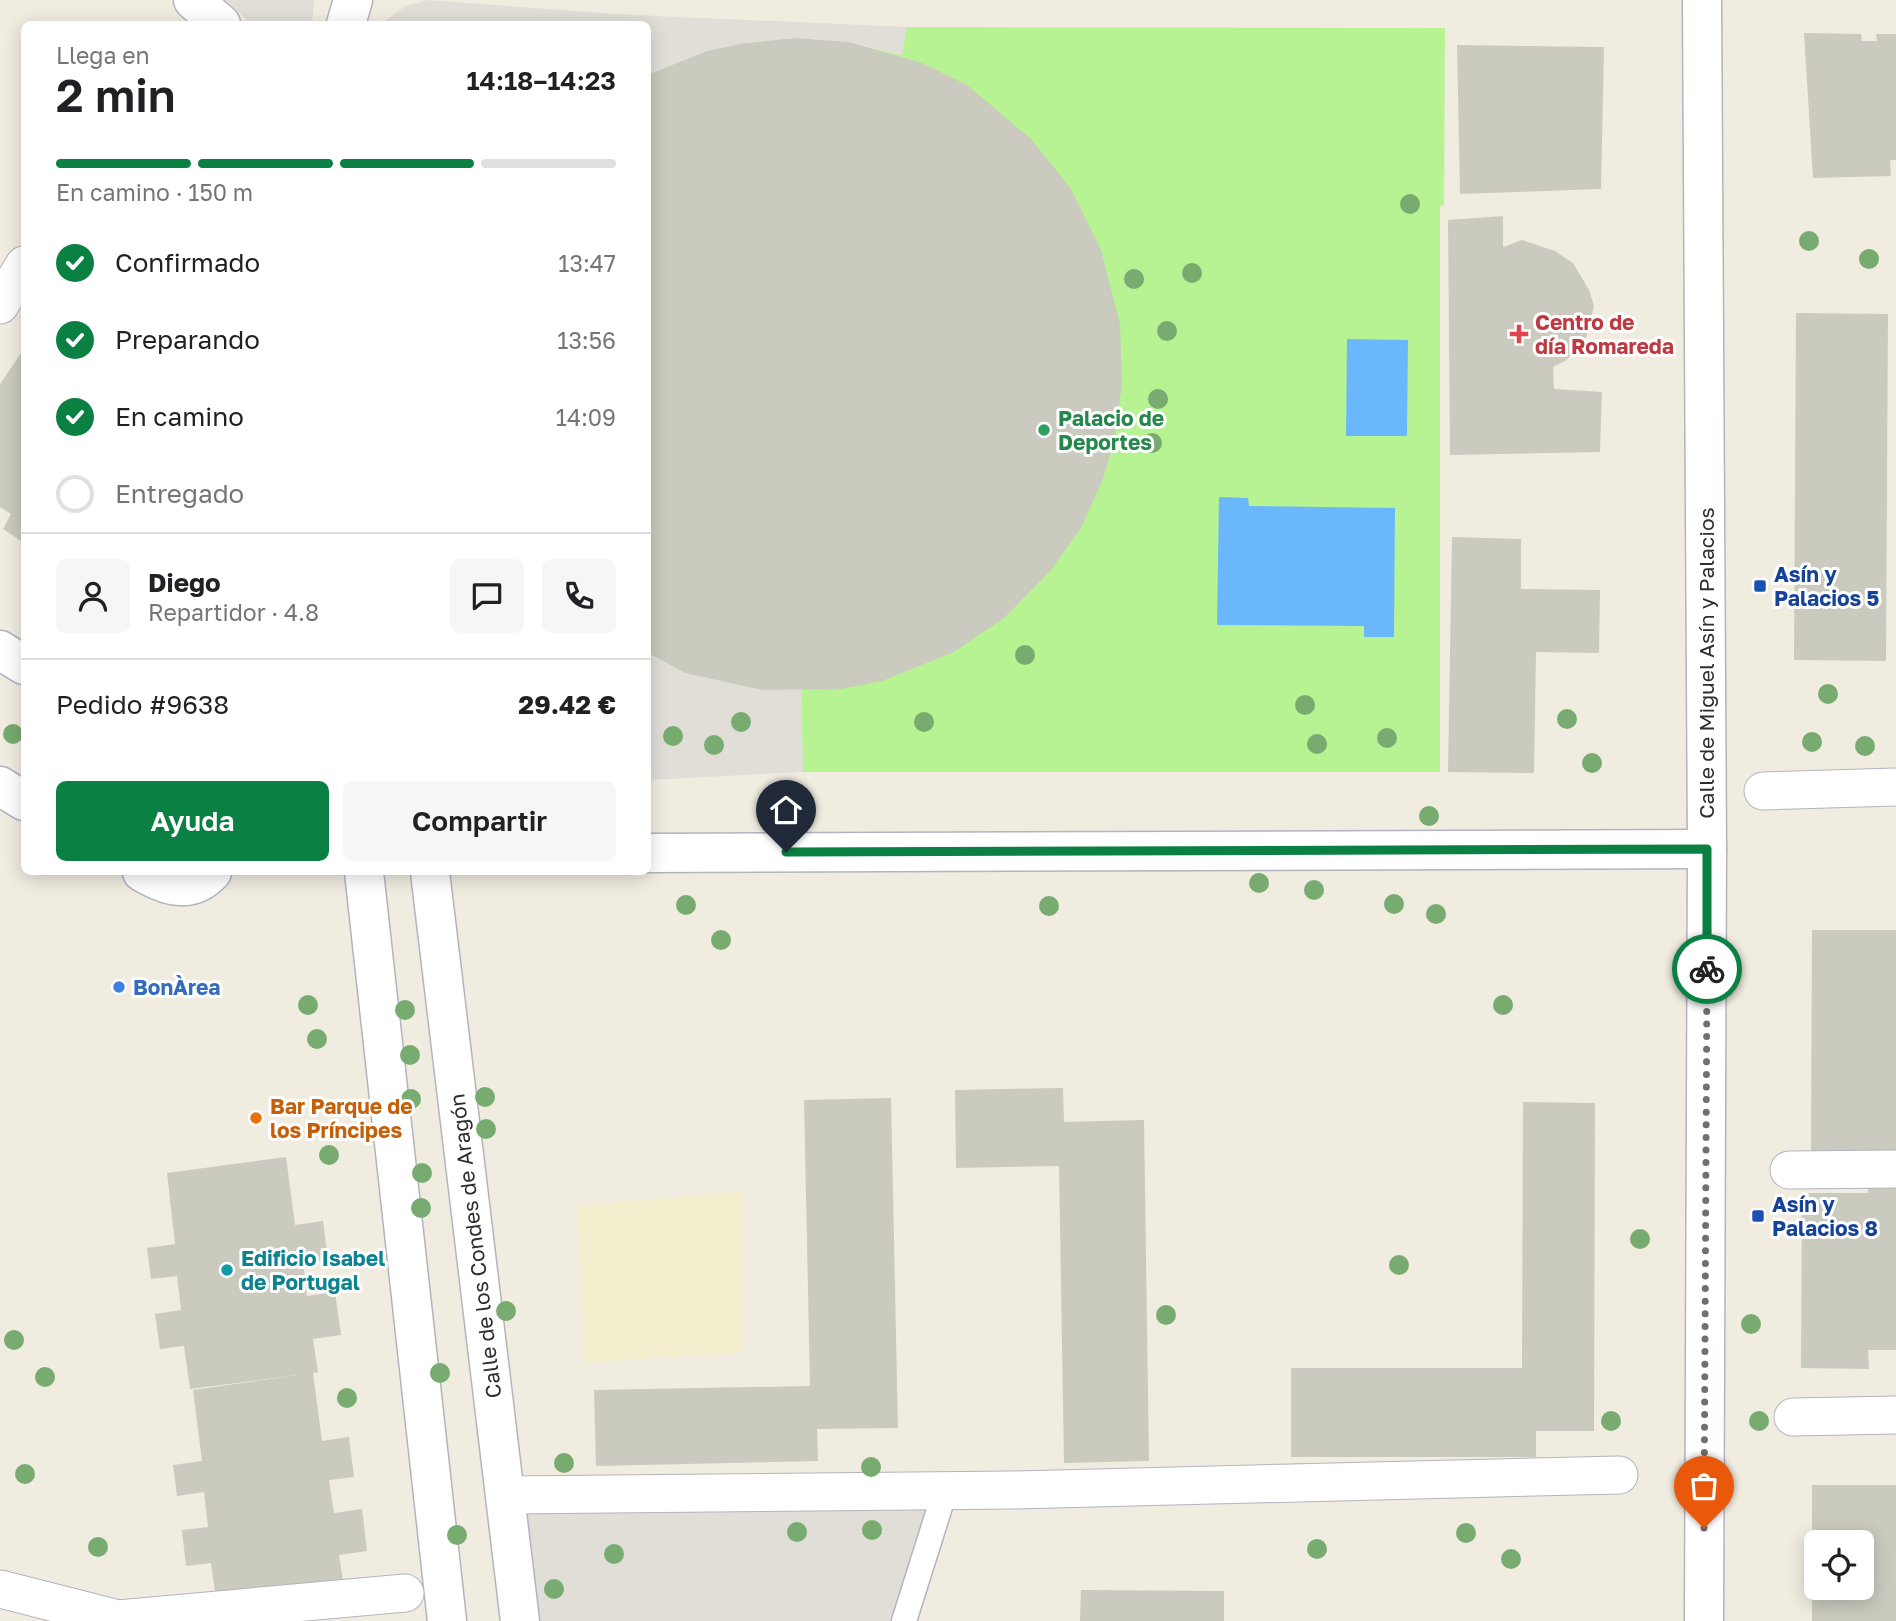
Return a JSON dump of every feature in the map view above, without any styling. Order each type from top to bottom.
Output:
[{"type":"street","points":[[193,0],[218,21]]},
{"type":"street","points":[[347,21],[353,0]]},
{"type":"street","name":"Calle de Miguel Asín y Palacios","points":[[1702,0],[1707,849],[1704,1621]]},
{"type":"street","points":[[0,305],[21,270]]},
{"type":"street","points":[[0,650],[21,663]]},
{"type":"street","points":[[0,786],[21,798]]},
{"type":"street","points":[[1763,791],[1896,787]]},
{"type":"street","points":[[651,853],[1707,849]]},
{"type":"street","points":[[147,875],[166,886],[189,884],[206,875]]},
{"type":"street","points":[[364,875],[447,1621]]},
{"type":"street","name":"Calle de los Condes de Aragón","points":[[430,875],[520,1621]]},
{"type":"street","points":[[1789,1170],[1896,1169]]},
{"type":"street","points":[[1793,1417],[1896,1415]]},
{"type":"street","points":[[505,1494],[945,1491],[1619,1475]]},
{"type":"street","points":[[0,1589],[118,1619],[405,1593]]},
{"type":"lane","points":[[904,1621],[945,1491]]},
{"type":"shaded area","points":[[226,0],[314,0],[312,21],[248,21]]},
{"type":"shaded area","points":[[428,0],[614,14],[907,27],[902,55],[849,42],[795,38],[707,51],[651,74],[651,21],[385,21],[405,6]]},
{"type":"shaded area","points":[[651,655],[685,673],[762,690],[801,689],[803,772],[651,780]]},
{"type":"shaded area","points":[[744,1191],[744,1352],[585,1363],[577,1206]]},
{"type":"shaded area","points":[[945,1491],[904,1621],[520,1621],[505,1495]]},
{"type":"green space","name":"Palacio de Deportes","points":[[907,27],[1445,28],[1444,205],[1440,206],[1440,772],[803,772],[801,689],[760,688],[722,682],[703,677],[651,654],[651,74],[712,51],[773,40],[834,42],[901,55]]},
{"type":"water","points":[[1347,339],[1408,340],[1407,436],[1346,436]]},
{"type":"water","points":[[1219,497],[1248,498],[1249,506],[1395,508],[1394,637],[1364,637],[1364,626],[1217,625]]},
{"type":"building","points":[[1804,33],[1861,34],[1862,41],[1877,41],[1876,34],[1896,34],[1896,160],[1890,160],[1891,176],[1813,178]]},
{"type":"building","points":[[795,38],[849,42],[922,63],[967,85],[1031,139],[1071,189],[1101,250],[1120,324],[1122,385],[1113,445],[1103,479],[1081,528],[1050,571],[1004,618],[954,652],[882,681],[841,689],[762,690],[685,673],[651,655],[651,74],[707,51],[740,44]]},
{"type":"building","points":[[1457,45],[1604,47],[1601,189],[1460,194]]},
{"type":"building","name":"Centro de día Romareda","points":[[1503,216],[1503,247],[1522,240],[1555,251],[1573,263],[1589,290],[1594,306],[1585,342],[1565,361],[1553,367],[1554,389],[1602,392],[1600,452],[1450,455],[1448,220]]},
{"type":"building","points":[[1796,313],[1888,314],[1886,661],[1794,660]]},
{"type":"building","points":[[21,353],[21,541],[3,529],[11,514],[0,507],[0,384]]},
{"type":"building","points":[[1452,537],[1521,539],[1521,589],[1600,590],[1599,653],[1536,652],[1534,773],[1448,772]]},
{"type":"building","points":[[1812,930],[1896,930],[1896,1152],[1811,1152]]},
{"type":"building","points":[[1063,1088],[1064,1122],[1144,1120],[1149,1461],[1064,1463],[1059,1166],[956,1168],[955,1090]]},
{"type":"building","points":[[891,1098],[898,1428],[817,1429],[818,1461],[596,1466],[594,1390],[810,1386],[804,1100]]},
{"type":"building","points":[[1523,1102],[1595,1103],[1594,1431],[1536,1431],[1536,1457],[1291,1457],[1291,1368],[1522,1368]]},
{"type":"building","points":[[286,1157],[295,1225],[323,1221],[328,1260],[303,1263],[307,1296],[335,1292],[341,1335],[313,1339],[318,1372],[313,1373],[322,1441],[349,1437],[354,1477],[329,1480],[334,1513],[362,1509],[367,1551],[339,1555],[344,1588],[217,1606],[211,1563],[186,1566],[182,1530],[208,1527],[204,1492],[177,1496],[173,1465],[202,1461],[193,1390],[306,1374],[190,1389],[184,1346],[160,1349],[155,1314],[181,1310],[177,1276],[151,1279],[147,1248],[175,1244],[167,1173]]},
{"type":"building","points":[[1868,1182],[1896,1182],[1896,1350],[1868,1350],[1869,1369],[1801,1368],[1802,1193],[1868,1193]]},
{"type":"building","points":[[1812,1485],[1896,1485],[1896,1621],[1812,1621],[1812,1600],[1874,1600],[1874,1530],[1812,1530]]},
{"type":"building","points":[[1081,1590],[1224,1591],[1224,1621],[1080,1621]]},
{"type":"way so far","points":[[1704,1528],[1707,969]]},
{"type":"place","name":"Centro de día Romareda","points":[[1519,334]]},
{"type":"place","name":"Palacio de Deportes","points":[[1044,430]]},
{"type":"place","name":"Asín y Palacios 5","points":[[1760,586]]},
{"type":"place","name":"BonÀrea","points":[[119,987]]},
{"type":"place","name":"Bar Parque de los Príncipes","points":[[256,1118]]},
{"type":"place","name":"Asín y Palacios 8","points":[[1758,1216]]},
{"type":"place","name":"Edificio Isabel de Portugal","points":[[227,1270]]},
{"type":"route","points":[[786,852],[1707,849],[1707,969]]}]
